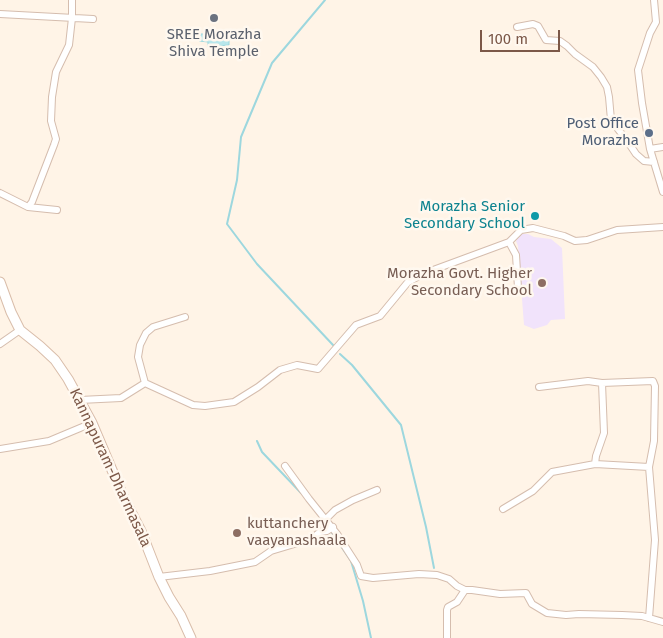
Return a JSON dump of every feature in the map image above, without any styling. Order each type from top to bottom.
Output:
[{"type":"main road","name":"Kannapuram-Dharmasala","points":[[0,282],[20,330],[55,360],[80,400],[92,423],[123,496],[141,531],[159,576],[191,638]]},
{"type":"street","points":[[28,207],[32,202],[56,139],[51,121],[52,97],[56,72],[69,45],[72,0]]},
{"type":"street","points":[[654,0],[656,22],[650,33],[638,70],[650,149],[663,192]]},
{"type":"street","points":[[0,14],[93,19]]},
{"type":"street","points":[[517,27],[532,24],[538,26],[546,40],[560,41],[593,67],[606,86],[611,120],[636,154],[644,161],[654,162]]},
{"type":"street","points":[[650,149],[663,147]]},
{"type":"street","points":[[0,193],[28,207],[57,210]]},
{"type":"street","points":[[145,383],[193,405],[206,406],[234,402],[280,370],[296,365],[318,369],[356,325],[380,316],[408,282],[425,273],[509,242],[521,230],[532,228],[564,236],[575,241],[587,240],[617,230],[663,227]]},
{"type":"street","points":[[509,242],[516,255],[518,288]]},
{"type":"street","points":[[145,383],[138,357],[140,345],[146,333],[153,327],[185,317]]},
{"type":"street","points":[[0,344],[20,330]]},
{"type":"street","points":[[539,387],[588,381],[602,383],[653,381],[655,386],[654,440],[648,467],[655,540],[650,618]]},
{"type":"street","points":[[80,400],[121,398],[145,383]]},
{"type":"street","points":[[595,464],[604,433],[602,383]]},
{"type":"street","points":[[0,449],[50,441],[92,423]]},
{"type":"street","points":[[503,509],[533,491],[552,472],[595,464],[648,467]]},
{"type":"street","points":[[285,466],[326,519],[330,529],[357,565],[361,576],[373,578],[419,574],[437,575],[449,579],[465,590],[500,594],[526,593],[532,604],[547,613],[642,616],[663,622]]},
{"type":"street","points":[[326,519],[335,510],[377,490]]},
{"type":"street","points":[[159,576],[255,562],[271,552],[311,539],[320,532],[330,529]]},
{"type":"street","points":[[447,638],[448,607],[457,602],[465,590]]},
{"type":"shaded area","name":"Morazha Govt. Higher Secondary School","points":[[521,234],[551,239],[562,248],[565,319],[551,320],[547,325],[534,329],[524,325],[518,246],[516,241]]},
{"type":"water","points":[[209,31],[229,31],[229,45],[208,47],[208,42],[199,41],[198,34],[206,34]]},
{"type":"waterway","points":[[325,0],[272,63],[241,137],[237,180],[227,224],[257,264],[333,345]]},
{"type":"waterway","points":[[340,354],[352,365],[401,425],[434,568]]},
{"type":"waterway","points":[[257,441],[262,452],[301,493]]},
{"type":"waterway","points":[[330,530],[351,561],[363,601],[371,638]]},
{"type":"place","name":"SREE Morazha Shiva Temple","points":[[214,18]]},
{"type":"place","name":"Post Office Morazha","points":[[649,133]]},
{"type":"place","name":"Morazha Senior Secondary School","points":[[535,216]]},
{"type":"place","name":"Morazha Govt. Higher Secondary School","points":[[542,283]]},
{"type":"place","name":"kuttanchery vaayanashaala","points":[[237,533]]}]
